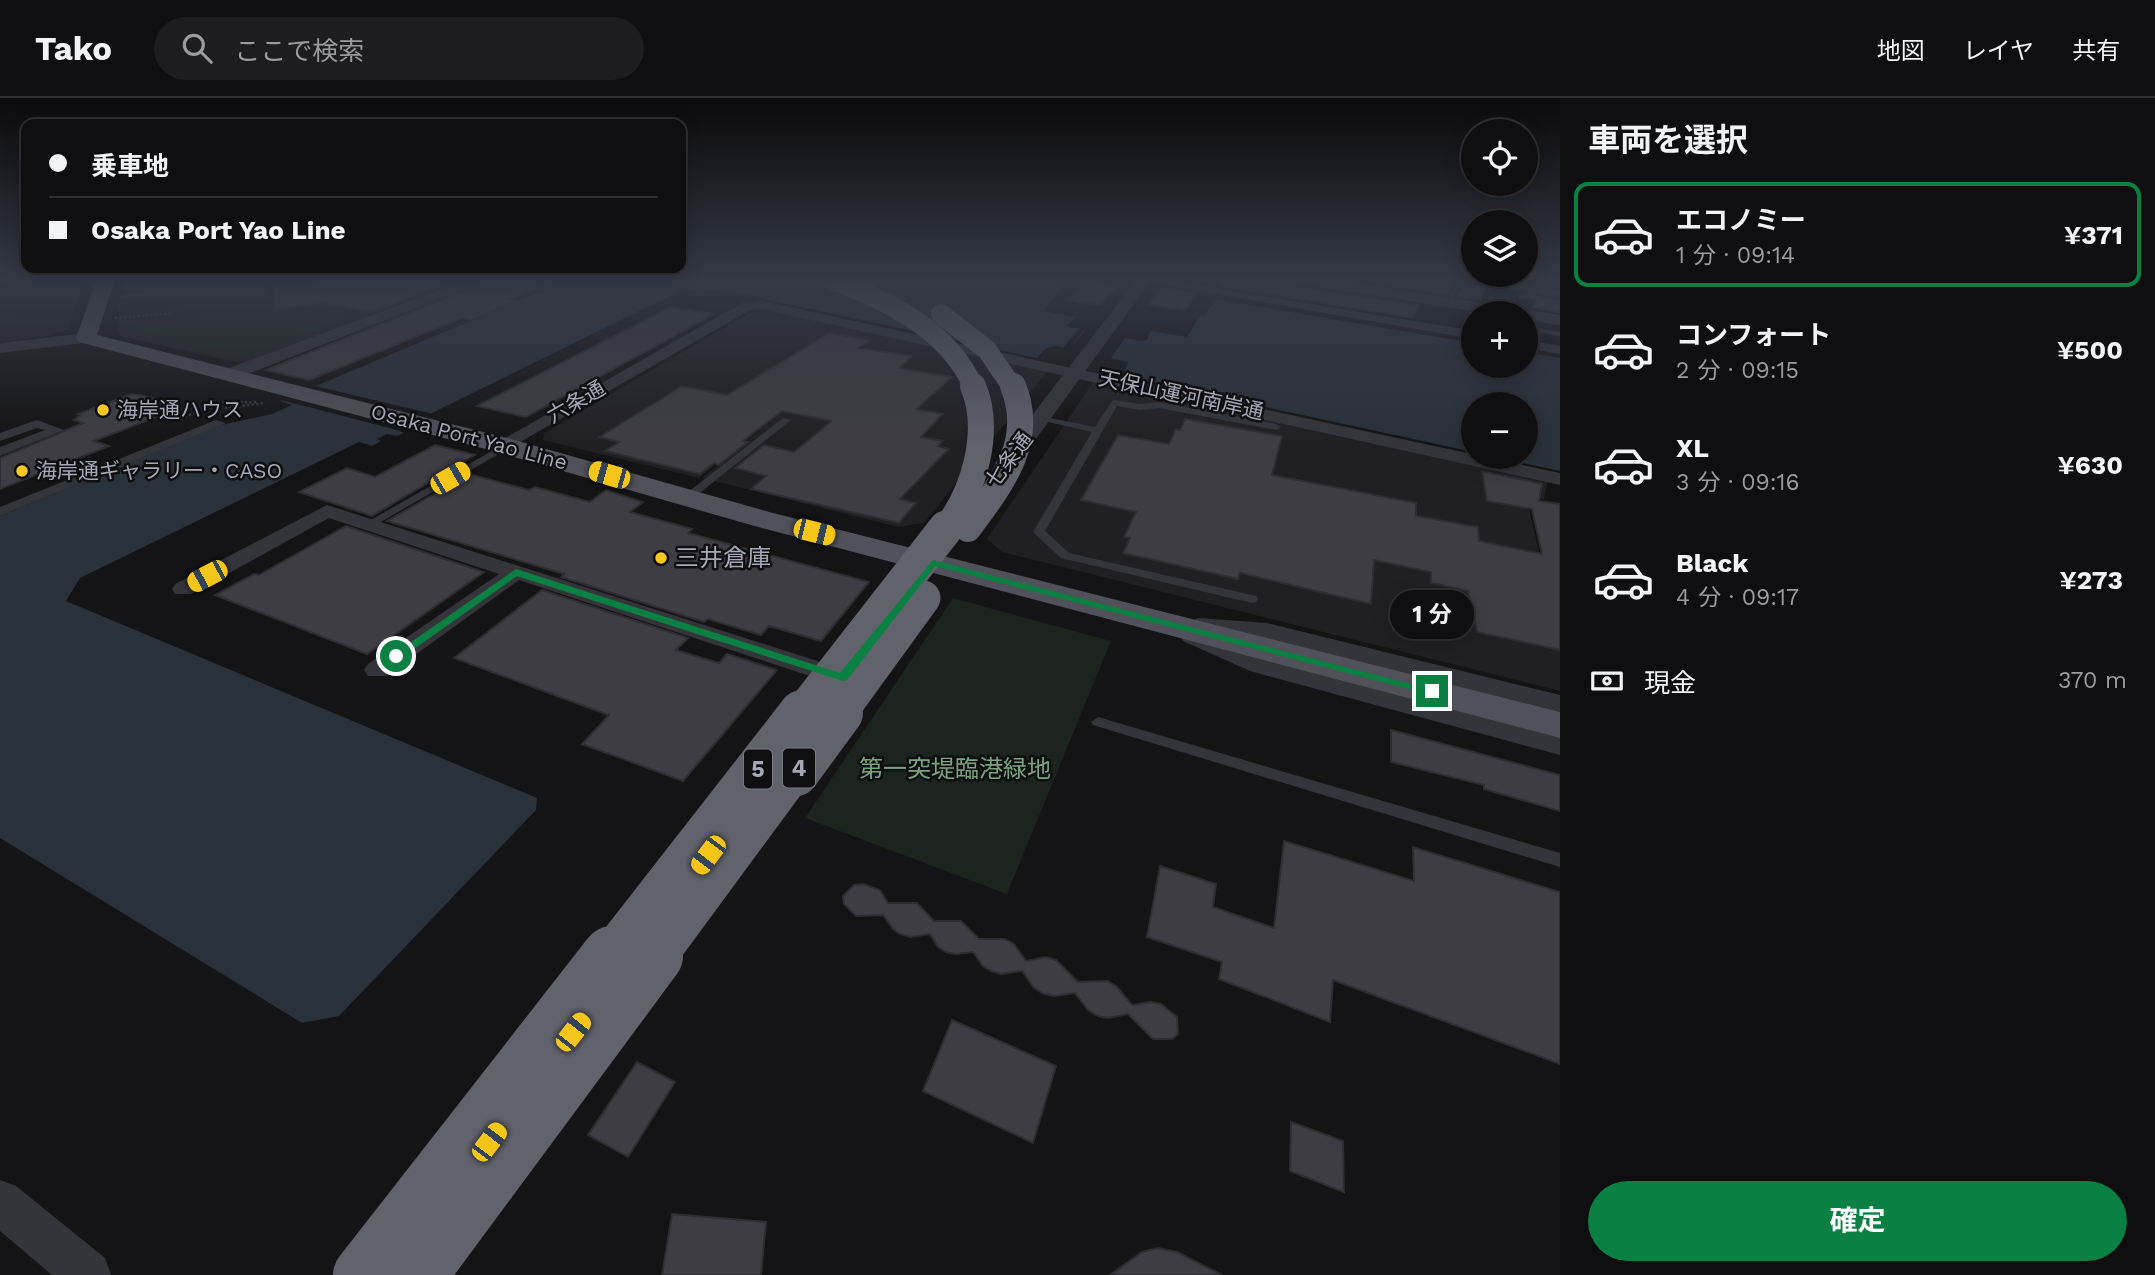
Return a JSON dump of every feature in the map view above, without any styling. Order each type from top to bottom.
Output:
[{"type":"highway","name":"4","points":[[344,1275],[942,522],[956,499],[975,437],[975,416],[966,380],[945,348],[930,334]]},
{"type":"highway","name":"5","points":[[363,1275],[950,523],[963,501],[978,459],[982,417],[972,379],[951,347],[935,334]]},
{"type":"highway","name":"4","points":[[431,1275],[976,524],[1015,450],[1017,435],[1009,389],[987,354],[964,334]]},
{"type":"highway","name":"5","points":[[417,1275],[975,520],[1014,457],[1021,433],[1016,397],[1002,369],[985,347],[969,334]]},
{"type":"main road","points":[[82,347],[87,334]]},
{"type":"main road","name":"Osaka Port Yao Line","points":[[82,347],[229,385],[298,393],[416,422],[687,498],[1560,725]]},
{"type":"street","points":[[229,385],[352,334]]},
{"type":"street","name":"六条通","points":[[504,445],[698,334]]},
{"type":"street","name":"天保山運河南岸通","points":[[918,334],[1081,365],[1560,479]]},
{"type":"street","name":"七条通","points":[[388,1275],[1105,334]]},
{"type":"street","points":[[1538,346],[1560,350]]},
{"type":"street","points":[[0,348],[82,347]]},
{"type":"street","points":[[0,512],[220,423]]},
{"type":"street","points":[[0,437],[37,424],[58,430],[0,452]]},
{"type":"street","points":[[183,589],[327,511],[843,678]]},
{"type":"street","points":[[377,670],[516,572]]},
{"type":"street","points":[[1176,625],[1267,632],[1560,706]]},
{"type":"street","points":[[1176,625],[1261,664],[1560,743]]},
{"type":"street","points":[[0,1202],[88,1275]]},
{"type":"lane","points":[[1252,599],[1065,556],[1039,532],[1115,403],[1140,407],[1159,405],[1276,427]]},
{"type":"lane","points":[[1040,419],[1098,430]]},
{"type":"lane","points":[[687,498],[786,420]]},
{"type":"lane","points":[[368,525],[504,445]]},
{"type":"lane","points":[[1098,722],[1560,860]]},
{"type":"path","points":[[216,403],[229,385]]},
{"type":"path","points":[[209,407],[239,408],[268,401]]},
{"type":"shaded area","points":[[0,334],[54,334],[49,336],[0,342]]},
{"type":"shaded area","points":[[118,334],[321,334],[248,361],[235,362]]},
{"type":"shaded area","points":[[440,334],[593,334],[399,431],[404,433],[397,436],[387,434],[377,439],[381,441],[372,446],[359,442],[80,578],[66,601],[537,798],[536,810],[339,1016],[302,1023],[0,838],[0,516],[217,426],[272,414],[292,405],[280,401]]},
{"type":"shaded area","points":[[714,334],[881,334],[1048,371],[924,523],[898,527],[702,478],[788,407],[699,478],[543,440],[544,433]]},
{"type":"shaded area","points":[[926,334],[1105,334],[1140,341],[1147,340],[1149,334],[1187,337],[1189,334],[1420,334],[1461,341],[1461,378],[1538,378],[1538,354],[1560,358],[1560,471],[1538,466],[1538,392],[1461,392],[1461,449],[1123,376],[1128,362],[1056,346],[1046,348],[1037,358]]},
{"type":"shaded area","points":[[1094,381],[1461,461],[1461,469],[1498,469],[1548,480],[1544,499],[1526,497],[1560,641],[1560,691],[1002,552],[987,539]]},
{"type":"green space","points":[[147,334],[307,334],[247,356]]},
{"type":"green space","name":"第一突堤臨港緑地","points":[[953,598],[1111,641],[1007,894],[805,818]]},
{"type":"pier","points":[[1075,334],[1081,334],[1069,349],[1082,334],[1127,335],[1109,361],[1061,351]]},
{"type":"pier","points":[[315,386],[433,414],[401,431],[281,400]]},
{"type":"building","points":[[356,334],[423,334],[309,380],[266,370]]},
{"type":"building","points":[[618,334],[678,334],[526,417],[477,406]]},
{"type":"building","points":[[827,334],[870,340],[859,348],[911,356],[900,368],[952,377],[917,409],[943,414],[921,437],[943,441],[938,446],[949,449],[900,499],[916,503],[899,523],[751,489],[766,476],[735,468],[764,445],[794,452],[831,421],[782,411],[743,441],[748,442],[719,465],[714,463],[700,474],[605,451],[619,442],[599,437],[682,386],[727,395]]},
{"type":"building","points":[[132,394],[178,403],[172,406],[179,408],[94,441],[109,446],[0,489],[0,458],[83,423],[74,420],[81,415],[78,414]]},
{"type":"building","points":[[1185,419],[1282,436],[1272,475],[1416,503],[1416,516],[1478,527],[1479,541],[1542,554],[1532,509],[1487,501],[1482,471],[1542,484],[1539,501],[1560,504],[1560,650],[1477,632],[1468,591],[1431,583],[1431,572],[1374,560],[1371,604],[1240,573],[1238,579],[1123,553],[1130,538],[1124,537],[1136,512],[1081,500],[1118,435],[1169,444],[1176,429],[1180,430]]},
{"type":"building","points":[[435,445],[475,455],[372,516],[299,492],[347,468],[375,477]]},
{"type":"building","name":"三井倉庫","points":[[469,474],[529,490],[535,487],[590,502],[606,490],[643,502],[630,512],[692,529],[688,533],[869,582],[821,641],[769,626],[761,635],[708,619],[704,622],[561,577],[564,574],[387,521]]},
{"type":"building","points":[[346,526],[484,572],[367,654],[215,595],[254,574],[259,575]]},
{"type":"building","points":[[542,590],[688,638],[676,650],[719,663],[727,654],[777,670],[683,781],[582,744],[609,715],[454,658]]},
{"type":"building","points":[[1391,730],[1560,775],[1560,811],[1484,789],[1484,785],[1391,762]]},
{"type":"building","points":[[1284,841],[1414,881],[1413,847],[1560,892],[1560,1064],[1333,980],[1330,1022],[1219,979],[1222,962],[1147,937],[1160,866],[1216,884],[1213,907],[1274,928]]},
{"type":"building","points":[[863,884],[880,890],[888,903],[917,903],[934,921],[961,921],[979,939],[1005,939],[1014,944],[1026,961],[1046,957],[1056,960],[1078,982],[1107,981],[1116,986],[1132,1005],[1151,1002],[1161,1004],[1177,1017],[1178,1034],[1172,1039],[1153,1039],[1128,1014],[1108,1018],[1098,1016],[1088,1010],[1075,993],[1054,996],[1044,994],[1034,988],[1022,971],[1001,974],[991,971],[983,966],[973,952],[946,952],[938,947],[930,934],[911,937],[893,929],[883,915],[856,916],[844,904],[843,896],[854,885]]},
{"type":"building","points":[[952,1020],[1056,1066],[1033,1143],[923,1091]]},
{"type":"building","points":[[637,1062],[675,1082],[628,1157],[588,1135]]},
{"type":"building","points":[[1291,1122],[1343,1141],[1344,1192],[1290,1171]]},
{"type":"building","points":[[672,1214],[766,1222],[761,1275],[662,1275]]},
{"type":"building","points":[[1158,1248],[1177,1252],[1222,1275],[1110,1275],[1142,1252]]},
{"type":"place","name":"海岸通ハウス","points":[[103,410]]},
{"type":"place","name":"海岸通ギャラリー・CASO","points":[[22,471]]},
{"type":"place","name":"三井倉庫","points":[[661,558]]},
{"type":"route","points":[[396,656],[516,572],[843,678],[933,563],[1432,691]]}]
